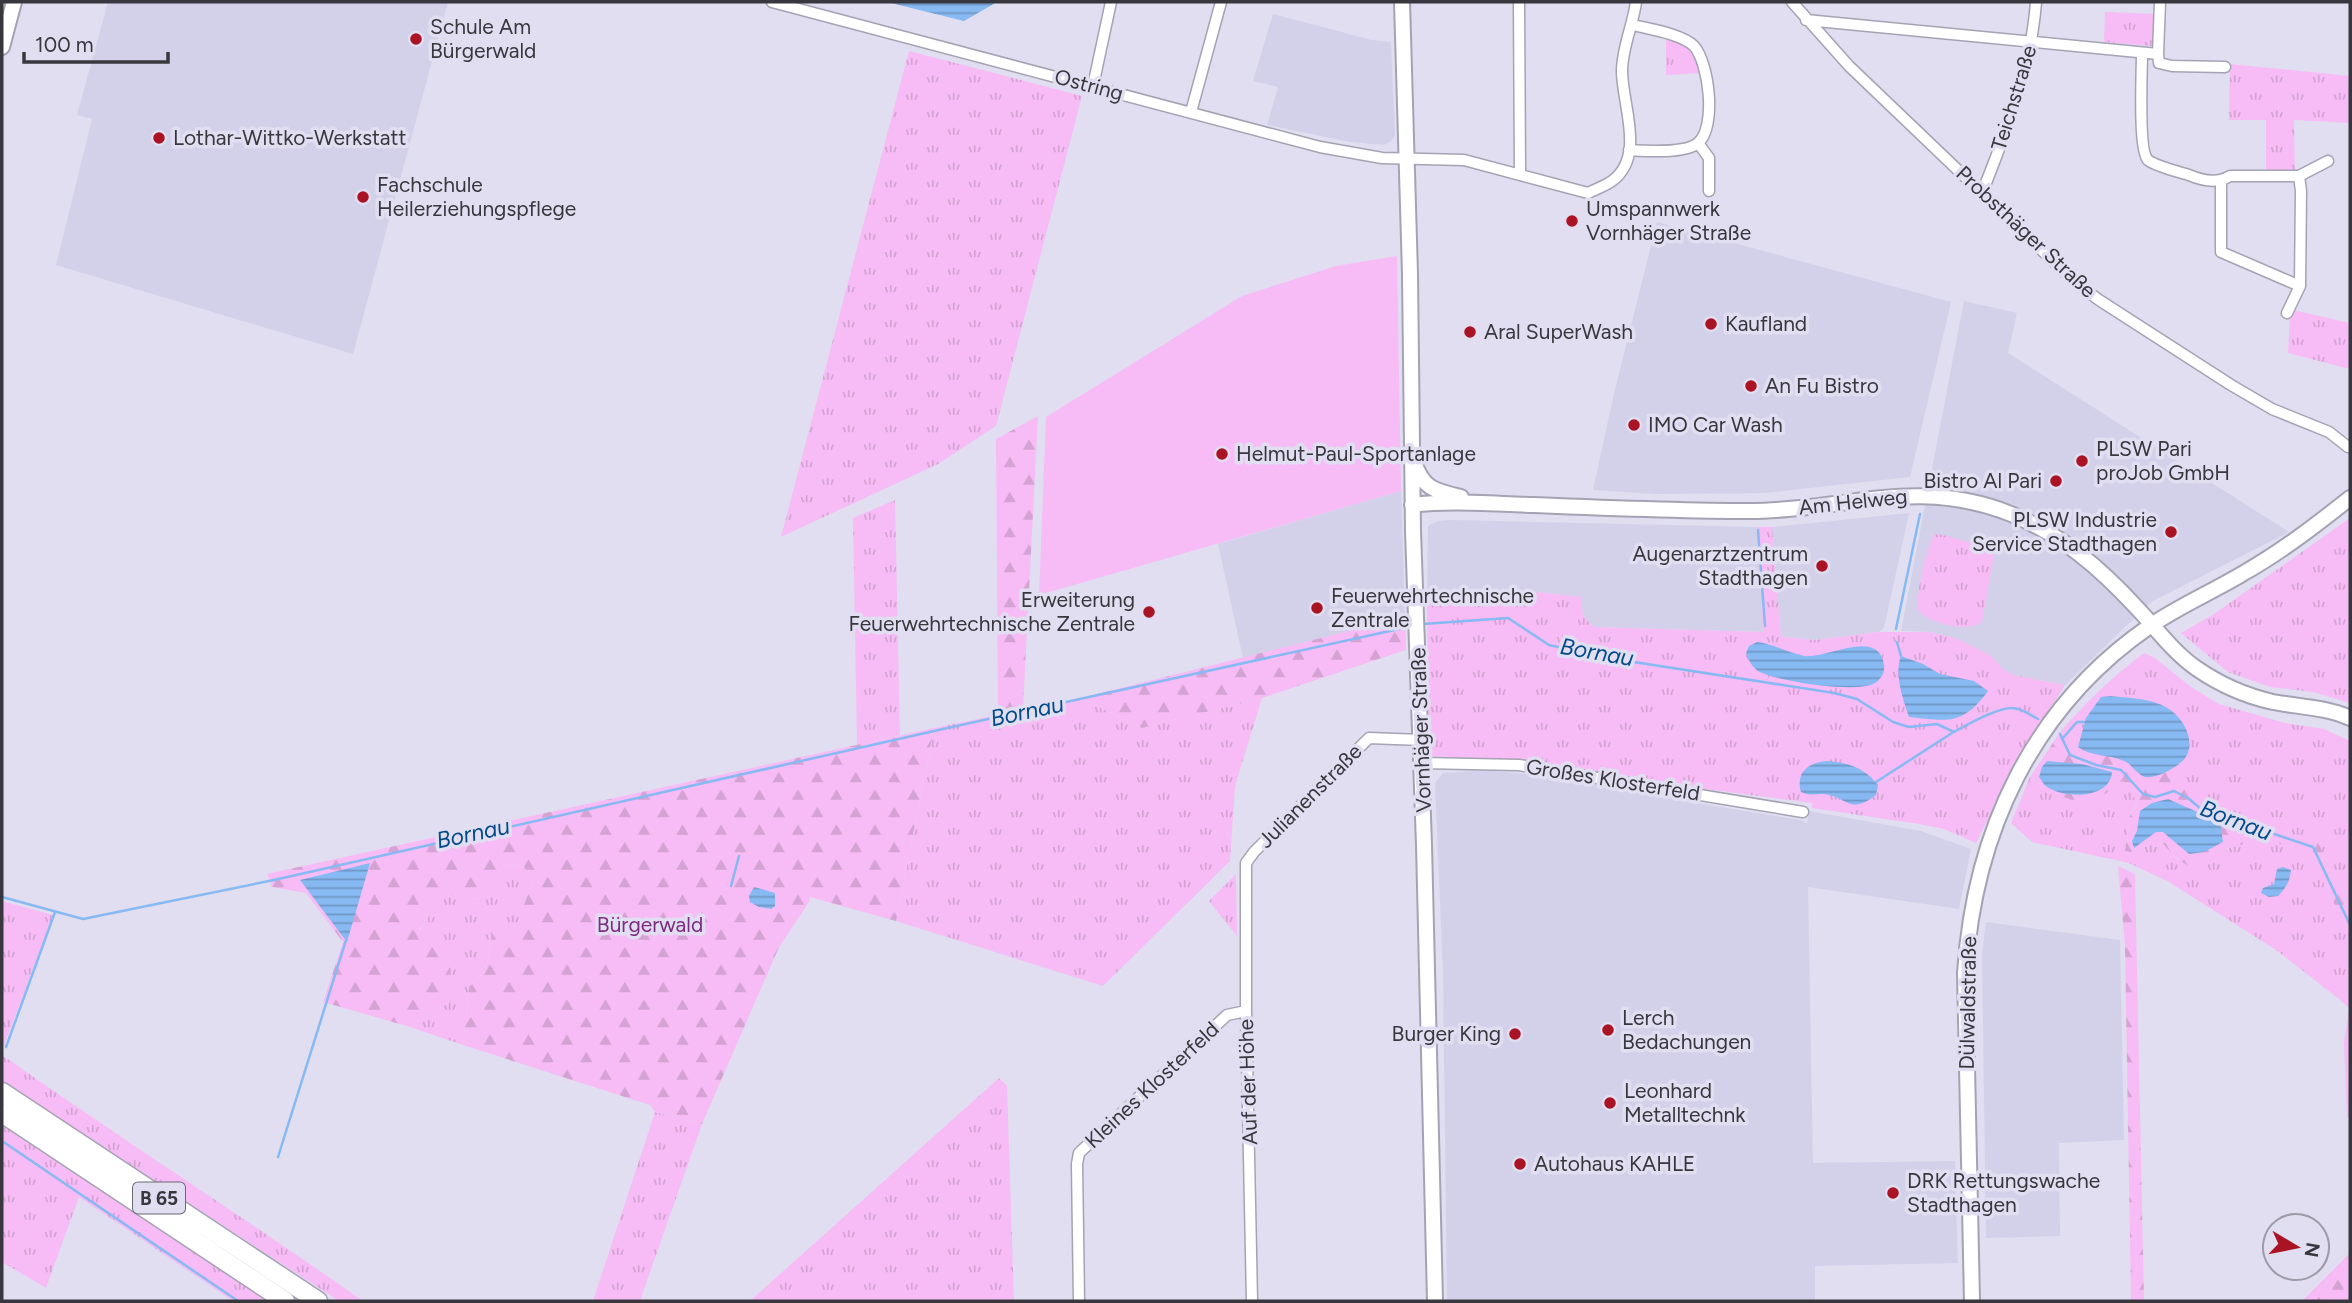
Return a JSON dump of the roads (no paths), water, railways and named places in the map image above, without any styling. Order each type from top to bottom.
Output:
[{"type":"highway","name":"B 65","points":[[2,1092],[318,1301]]},
{"type":"highway","name":"B 65","points":[[2,1113],[285,1301]]},
{"type":"main road","points":[[2,47],[14,2]]},
{"type":"main road","name":"Vornhäger Straße","points":[[1402,2],[1412,505],[1422,763],[1434,1301]]},
{"type":"main road","points":[[1411,454],[1418,474],[1434,491],[1485,503]]},
{"type":"main road","name":"Am Helweg","points":[[1412,505],[1485,503],[1752,511],[1821,506],[1892,496],[1918,495],[1955,499],[2010,514],[2064,541],[2102,572],[2195,667],[2221,683],[2246,695],[2316,707],[2350,718]]},
{"type":"main road","name":"Dülwaldstraße","points":[[1972,1301],[1965,973],[1970,916],[1983,856],[2009,790],[2025,760],[2078,688],[2132,640],[2152,625],[2272,556],[2350,498]]},
{"type":"street","name":"Ostring","points":[[772,2],[1321,147],[1382,158],[1407,159]]},
{"type":"street","points":[[1093,86],[1111,2]]},
{"type":"street","points":[[1191,112],[1221,2]]},
{"type":"street","points":[[1519,2],[1520,174]]},
{"type":"street","points":[[1407,159],[1464,160],[1588,193],[1612,181],[1627,162],[1629,150],[1622,73],[1624,51],[1633,25],[1636,2]]},
{"type":"street","name":"Probsthäger Straße","points":[[1792,2],[1849,66],[2076,283],[2253,398],[2281,413],[2329,432],[2348,447]]},
{"type":"street","name":"Teichstraße","points":[[1982,192],[2020,90],[2032,41],[2036,2]]},
{"type":"street","points":[[2160,2],[2159,63],[2172,66],[2225,67]]},
{"type":"street","points":[[1806,20],[2158,54]]},
{"type":"street","points":[[1629,150],[1648,152],[1683,149],[1698,143],[1704,136],[1708,121],[1709,100],[1704,63],[1695,47],[1688,41],[1633,25]]},
{"type":"street","points":[[2142,53],[2143,153],[2148,161],[2200,180],[2221,181],[2230,176],[2299,176],[2328,161]]},
{"type":"street","points":[[1698,143],[1709,158],[1709,191]]},
{"type":"street","points":[[2287,313],[2300,286],[2299,176]]},
{"type":"street","points":[[2221,181],[2221,252],[2300,286]]},
{"type":"street","name":"Julianenstraße","points":[[1246,863],[1370,738],[1421,740]]},
{"type":"street","name":"Großes Klosterfeld","points":[[1422,763],[1530,766],[1803,812]]},
{"type":"street","name":"Auf der Höhe","points":[[1246,863],[1252,1301]]},
{"type":"street","name":"Kleines Klosterfeld","points":[[1079,1301],[1079,1153],[1227,1014],[1246,1011]]},
{"type":"water","points":[[887,2],[997,2],[964,21]]},
{"type":"water","points":[[1757,642],[1804,656],[1851,647],[1873,648],[1880,654],[1884,671],[1875,683],[1866,686],[1835,687],[1781,679],[1758,671],[1750,663],[1746,653],[1749,646]]},
{"type":"water","points":[[1901,656],[1940,674],[1974,681],[1988,691],[1970,710],[1954,719],[1909,717],[1899,679]]},
{"type":"water","points":[[2101,697],[2147,700],[2173,712],[2184,724],[2189,739],[2187,755],[2183,760],[2164,773],[2145,777],[2124,761],[2078,747],[2086,718]]},
{"type":"water","points":[[1828,761],[1850,765],[1868,774],[1878,785],[1876,795],[1867,801],[1854,804],[1831,795],[1801,792],[1802,773],[1815,763]]},
{"type":"water","points":[[2047,761],[2082,764],[2112,772],[2103,788],[2074,795],[2046,786],[2039,777]]},
{"type":"water","points":[[2168,799],[2220,822],[2223,842],[2204,852],[2189,854],[2163,832],[2156,832],[2134,848],[2132,841],[2137,831],[2140,811],[2152,803]]},
{"type":"water","points":[[370,863],[347,942],[300,880]]},
{"type":"water","points":[[2283,867],[2291,870],[2289,881],[2281,893],[2269,897],[2261,893],[2263,888],[2274,884],[2277,869]]},
{"type":"water","points":[[754,887],[775,893],[775,906],[771,909],[750,902],[749,896]]},
{"type":"waterway","points":[[1896,629],[1920,514]]},
{"type":"waterway","points":[[1758,530],[1765,626]]},
{"type":"waterway","name":"Bornau","points":[[1423,624],[1508,618],[1549,645],[1608,658],[1834,693],[1857,699],[1893,722],[1909,727],[1937,724],[1954,732],[1990,713],[2012,708],[2023,710],[2038,719]]},
{"type":"waterway","name":"Bornau","points":[[2,897],[83,919],[274,880],[1413,626]]},
{"type":"waterway","points":[[1897,642],[1901,656]]},
{"type":"waterway","points":[[2062,739],[2077,722],[2084,722]]},
{"type":"waterway","points":[[1876,782],[1952,733]]},
{"type":"waterway","name":"Bornau","points":[[2060,734],[2070,755],[2096,765],[2121,770],[2143,794],[2155,797],[2174,791],[2202,810],[2313,847],[2350,925]]},
{"type":"waterway","points":[[731,886],[739,856]]},
{"type":"waterway","points":[[6,1047],[55,912]]},
{"type":"waterway","points":[[278,1157],[346,940]]},
{"type":"waterway","points":[[2,1141],[238,1301]]},
{"type":"place","name":"Schule Am Bürgerwald","points":[[416,39]]},
{"type":"place","name":"Lothar-Wittko-Werkstatt","points":[[159,138]]},
{"type":"place","name":"Fachschule Heilerziehungspflege","points":[[363,197]]},
{"type":"place","name":"Umspannwerk Vornhäger Straße","points":[[1572,221]]},
{"type":"place","name":"Kaufland","points":[[1711,324]]},
{"type":"place","name":"Aral SuperWash","points":[[1470,332]]},
{"type":"place","name":"An Fu Bistro","points":[[1751,386]]},
{"type":"place","name":"IMO Car Wash","points":[[1634,425]]},
{"type":"place","name":"Helmut-Paul-Sportanlage","points":[[1222,454]]},
{"type":"place","name":"PLSW Pari proJob GmbH","points":[[2082,461]]},
{"type":"place","name":"Bistro Al Pari","points":[[2056,481]]},
{"type":"place","name":"PLSW Industrie Service Stadthagen","points":[[2171,532]]},
{"type":"place","name":"Augenarztzentrum Stadthagen","points":[[1822,566]]},
{"type":"place","name":"Feuerwehrtechnische Zentrale","points":[[1317,608]]},
{"type":"place","name":"Erweiterung Feuerwehrtechnische Zentrale","points":[[1149,612]]},
{"type":"place","name":"Lerch Bedachungen","points":[[1608,1030]]},
{"type":"place","name":"Burger King","points":[[1515,1034]]},
{"type":"place","name":"Leonhard Metalltechnk","points":[[1610,1103]]},
{"type":"place","name":"Autohaus KAHLE","points":[[1520,1164]]},
{"type":"place","name":"DRK Rettungswache Stadthagen","points":[[1893,1193]]},
{"type":"park label","name":"Bürgerwald","points":[[650,925]]}]
